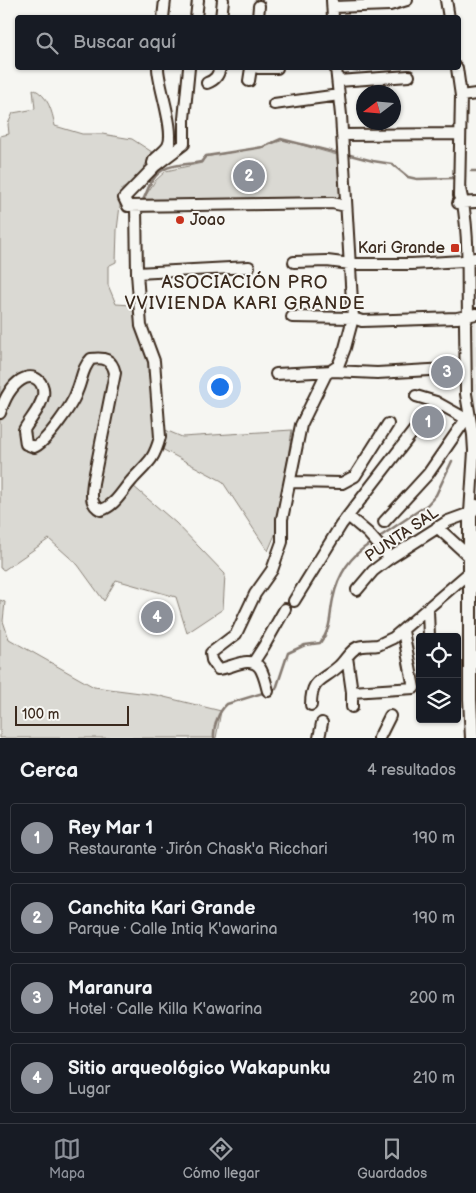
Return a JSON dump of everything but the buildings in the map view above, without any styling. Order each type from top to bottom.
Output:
[{"type":"main road","points":[[472,738],[471,565],[473,510]]},
{"type":"street","points":[[163,15],[165,0]]},
{"type":"street","points":[[196,15],[198,0]]},
{"type":"street","points":[[221,15],[223,0]]},
{"type":"street","points":[[333,8],[390,5],[407,0]]},
{"type":"street","points":[[446,0],[448,15]]},
{"type":"street","points":[[258,15],[259,6]]},
{"type":"street","points":[[155,166],[154,160],[168,146],[170,140],[165,100],[158,77],[158,70]]},
{"type":"street","points":[[189,70],[184,119],[184,144],[155,166],[124,198],[128,206],[332,203],[346,206]]},
{"type":"street","points":[[207,83],[218,76],[220,70]]},
{"type":"street","points":[[249,81],[251,70]]},
{"type":"street","points":[[268,691],[260,668],[253,662],[218,669],[212,660],[211,653],[236,634],[255,594],[272,570],[282,542],[282,519],[301,425],[326,374],[338,366],[353,318],[351,264],[336,70]]},
{"type":"street","points":[[456,70],[461,96],[460,190],[468,260],[468,318],[465,368],[468,420],[474,434],[473,510]]},
{"type":"street","points":[[338,81],[409,76]]},
{"type":"street","points":[[461,96],[476,94]]},
{"type":"street","points":[[274,104],[339,95]]},
{"type":"street","points":[[342,135],[460,134]]},
{"type":"street","points":[[461,203],[476,202]]},
{"type":"street","points":[[0,413],[8,393],[21,380],[32,377],[38,379],[43,385],[41,404],[24,430],[26,444],[34,447],[40,445],[77,394],[86,364],[91,359],[102,358],[108,360],[113,366],[115,373],[104,420],[91,500],[95,507],[101,510],[107,508],[150,460],[160,438],[154,361],[141,326],[137,273],[136,207]]},
{"type":"street","points":[[294,262],[327,261],[351,264],[412,264],[468,260]]},
{"type":"street","points":[[137,273],[249,267]]},
{"type":"street","points":[[292,317],[353,318],[362,321],[468,318]]},
{"type":"street","points":[[276,374],[333,371],[377,373],[465,368]]},
{"type":"street","points":[[416,396],[436,402],[468,420]]},
{"type":"street","points":[[294,601],[348,516],[436,402]]},
{"type":"street","points":[[384,522],[428,474],[468,420]]},
{"type":"street","points":[[290,482],[342,483],[349,480],[355,476],[388,424]]},
{"type":"street","name":"PUNTA SAL","points":[[357,590],[373,571],[390,558],[448,521],[473,510]]},
{"type":"street","points":[[348,516],[368,533],[390,558]]},
{"type":"street","points":[[311,705],[311,692],[314,686],[322,677],[339,667],[352,650],[378,645],[403,631],[428,610],[471,565],[438,527]]},
{"type":"street","points":[[253,662],[284,609]]},
{"type":"street","points":[[428,610],[430,633]]},
{"type":"street","points":[[352,692],[414,688],[403,631]]},
{"type":"street","points":[[347,657],[352,707]]},
{"type":"street","points":[[379,738],[390,716]]},
{"type":"street","points":[[319,738],[322,723]]},
{"type":"shaded area","points":[[33,89],[46,99],[51,109],[55,126],[82,134],[102,134],[132,139],[152,152],[137,181],[122,189],[117,230],[116,262],[108,266],[108,285],[116,304],[132,305],[149,348],[148,372],[163,429],[182,437],[292,430],[277,530],[268,551],[222,481],[162,449],[133,486],[176,523],[225,574],[223,609],[187,633],[176,597],[116,580],[104,601],[78,565],[49,539],[4,570],[0,568],[0,136],[9,134],[8,124],[13,113],[35,109]]},
{"type":"shaded area","points":[[284,140],[337,155],[340,200],[141,203],[155,181],[166,171],[202,163],[205,157],[262,147]]},
{"type":"shaded area","points":[[473,315],[476,315],[476,414],[471,412],[469,335]]},
{"type":"shaded area","points":[[0,600],[5,602],[3,621],[9,639],[94,687],[156,695],[221,711],[216,738],[0,738]]},
{"type":"waterway","points":[[142,202],[152,181],[162,171],[174,166],[201,162],[206,156],[263,147],[281,139],[341,154]]},
{"type":"waterway","points":[[346,154],[392,164],[408,177],[417,179],[454,178]]},
{"type":"waterway","points":[[471,171],[476,171]]},
{"type":"waterway","points":[[378,538],[427,505],[436,495],[452,461]]},
{"type":"waterway","points":[[271,690],[276,689],[288,653],[305,645],[320,643],[324,638],[338,582],[351,560],[371,543]]},
{"type":"waterway","points":[[214,738],[217,720],[227,704],[266,692]]},
{"type":"place","name":"Canchita Kari Grande","points":[[249,176]]},
{"type":"place","name":"Joao","points":[[180,220]]},
{"type":"place","name":"Kari Grande","points":[[455,248]]},
{"type":"place","name":"Maranura","points":[[447,372]]},
{"type":"place","name":"Rey Mar 1","points":[[428,422]]},
{"type":"place","name":"Sitio arqueológico Wakapunku","points":[[157,617]]},
{"type":"district","name":"ASOCIACIÓN PRO VVIVIENDA KARI GRANDE","points":[[245,292]]}]
